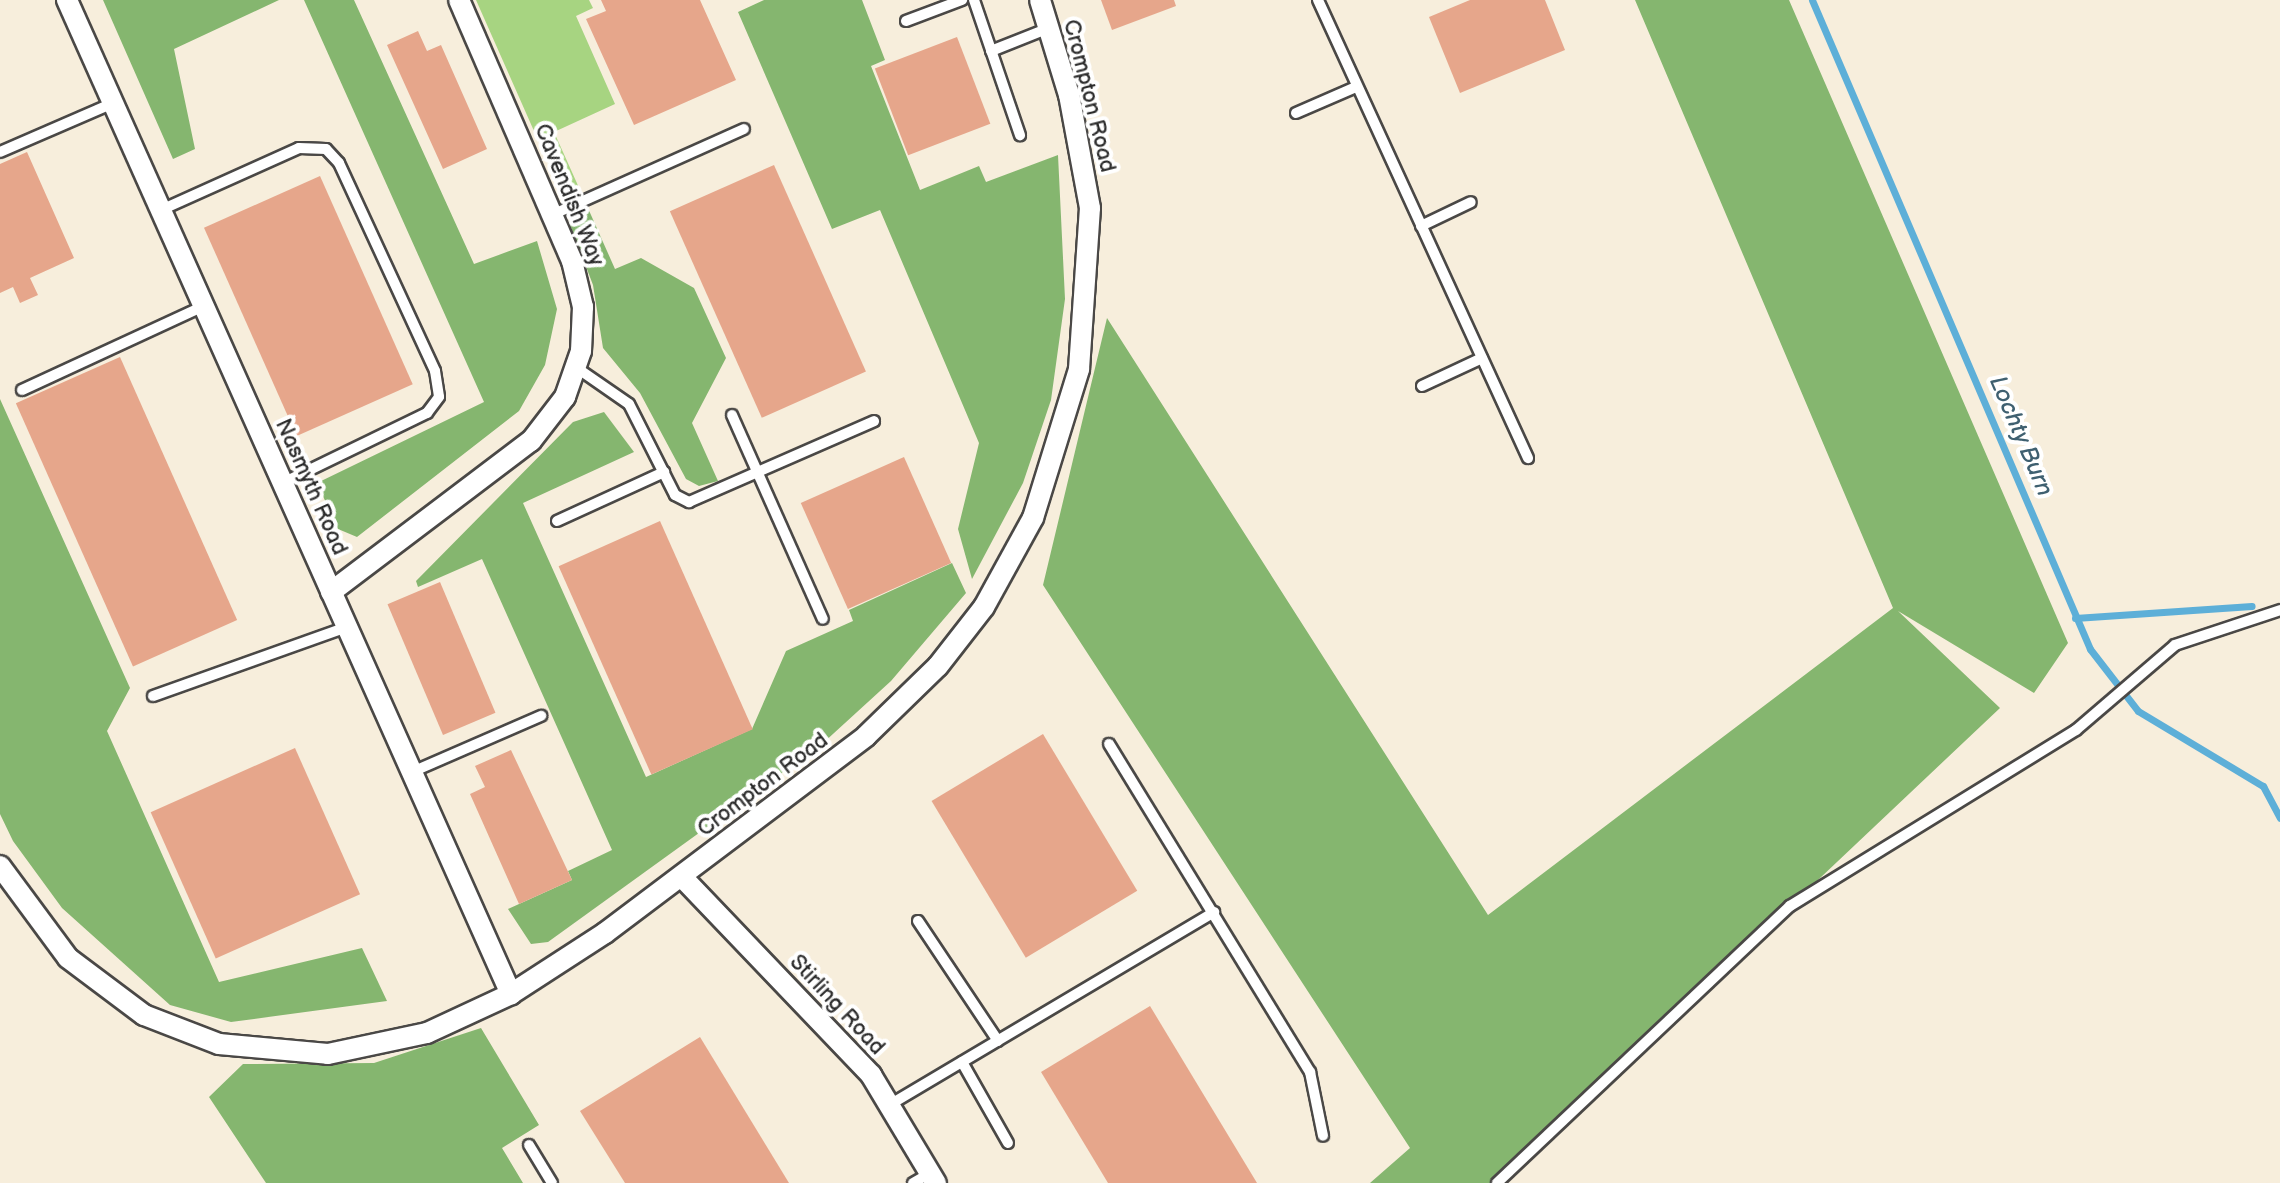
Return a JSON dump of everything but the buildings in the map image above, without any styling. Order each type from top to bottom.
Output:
[{"type":"street","name":"Nasmyth Road","points":[[67,0],[511,994]]},
{"type":"street","name":"Cavendish Way","points":[[331,592],[531,441],[554,415],[577,368],[583,307],[554,214],[459,0]]},
{"type":"street","name":"Crompton Road","points":[[0,866],[44,930],[95,981],[156,1021],[219,1044],[302,1055],[386,1045],[511,994],[682,877],[803,787],[938,666],[984,607],[1033,518],[1079,369],[1091,264],[1082,153],[1040,0]]},
{"type":"street","name":"Stirling Road","points":[[682,877],[891,1104],[926,1180]]},
{"type":"lane","points":[[906,21],[962,0]]},
{"type":"lane","points":[[974,0],[1020,135]]},
{"type":"lane","points":[[1318,0],[1528,458]]},
{"type":"lane","points":[[991,51],[1049,28]]},
{"type":"lane","points":[[1296,113],[1356,87]]},
{"type":"lane","points":[[0,152],[113,103]]},
{"type":"lane","points":[[554,214],[744,129]]},
{"type":"lane","points":[[161,210],[299,148],[326,149],[435,371],[439,397],[427,413],[283,483]]},
{"type":"lane","points":[[1421,226],[1471,202]]},
{"type":"lane","points":[[22,390],[204,306]]},
{"type":"lane","points":[[1422,386],[1482,358]]},
{"type":"lane","points":[[577,368],[629,404],[675,495],[696,502],[874,421]]},
{"type":"lane","points":[[732,415],[823,619]]},
{"type":"lane","points":[[557,521],[664,472]]},
{"type":"lane","points":[[1497,1183],[1790,906],[2105,708],[2175,645],[2280,610]]},
{"type":"lane","points":[[153,696],[347,627]]},
{"type":"lane","points":[[412,772],[541,716]]},
{"type":"lane","points":[[1109,744],[1310,1072],[1323,1136]]},
{"type":"lane","points":[[891,1104],[1214,912]]},
{"type":"lane","points":[[918,921],[998,1041]]},
{"type":"lane","points":[[962,1062],[1008,1143]]},
{"type":"lane","points":[[529,1145],[552,1183]]},
{"type":"green space","points":[[103,0],[279,0],[174,49],[195,149],[173,159]]},
{"type":"green space","points":[[304,0],[354,0],[474,264],[537,241],[557,309],[545,365],[519,411],[357,537],[338,529],[317,483],[484,402]]},
{"type":"green space","points":[[476,0],[589,0],[593,8],[576,16],[615,104],[554,132],[580,190],[557,183]]},
{"type":"green space","points":[[764,0],[862,0],[885,60],[871,66],[920,190],[979,166],[986,182],[1058,155],[1065,299],[1051,400],[1023,483],[972,579],[958,529],[979,443],[880,210],[832,229],[738,12]]},
{"type":"green space","points":[[1635,0],[1789,0],[2068,643],[2034,693],[1898,611],[2000,708],[1497,1183],[1370,1183],[1410,1148],[1043,585],[1107,318],[1488,915],[1893,608]]},
{"type":"green space","points":[[587,206],[615,269],[641,258],[694,288],[726,358],[692,423],[718,481],[699,486],[686,479],[640,393],[603,348],[593,285],[569,222]]},
{"type":"green space","points":[[0,399],[130,688],[107,731],[219,982],[362,948],[387,1001],[231,1022],[170,1005],[62,908],[13,841],[0,814]]},
{"type":"green space","points":[[604,412],[634,452],[523,503],[646,777],[752,729],[786,651],[853,621],[849,610],[952,563],[966,593],[891,681],[822,744],[548,942],[531,944],[508,909],[572,880],[568,871],[612,850],[482,559],[418,587],[416,581],[573,422]]},
{"type":"green space","points":[[481,1028],[539,1125],[502,1148],[523,1183],[266,1183],[209,1097],[243,1064],[374,1063]]},
{"type":"waterway","name":"Lochty Burn","points":[[1812,0],[2090,649],[2138,711],[2263,786],[2280,818]]},
{"type":"waterway","points":[[2075,618],[2252,606]]}]
